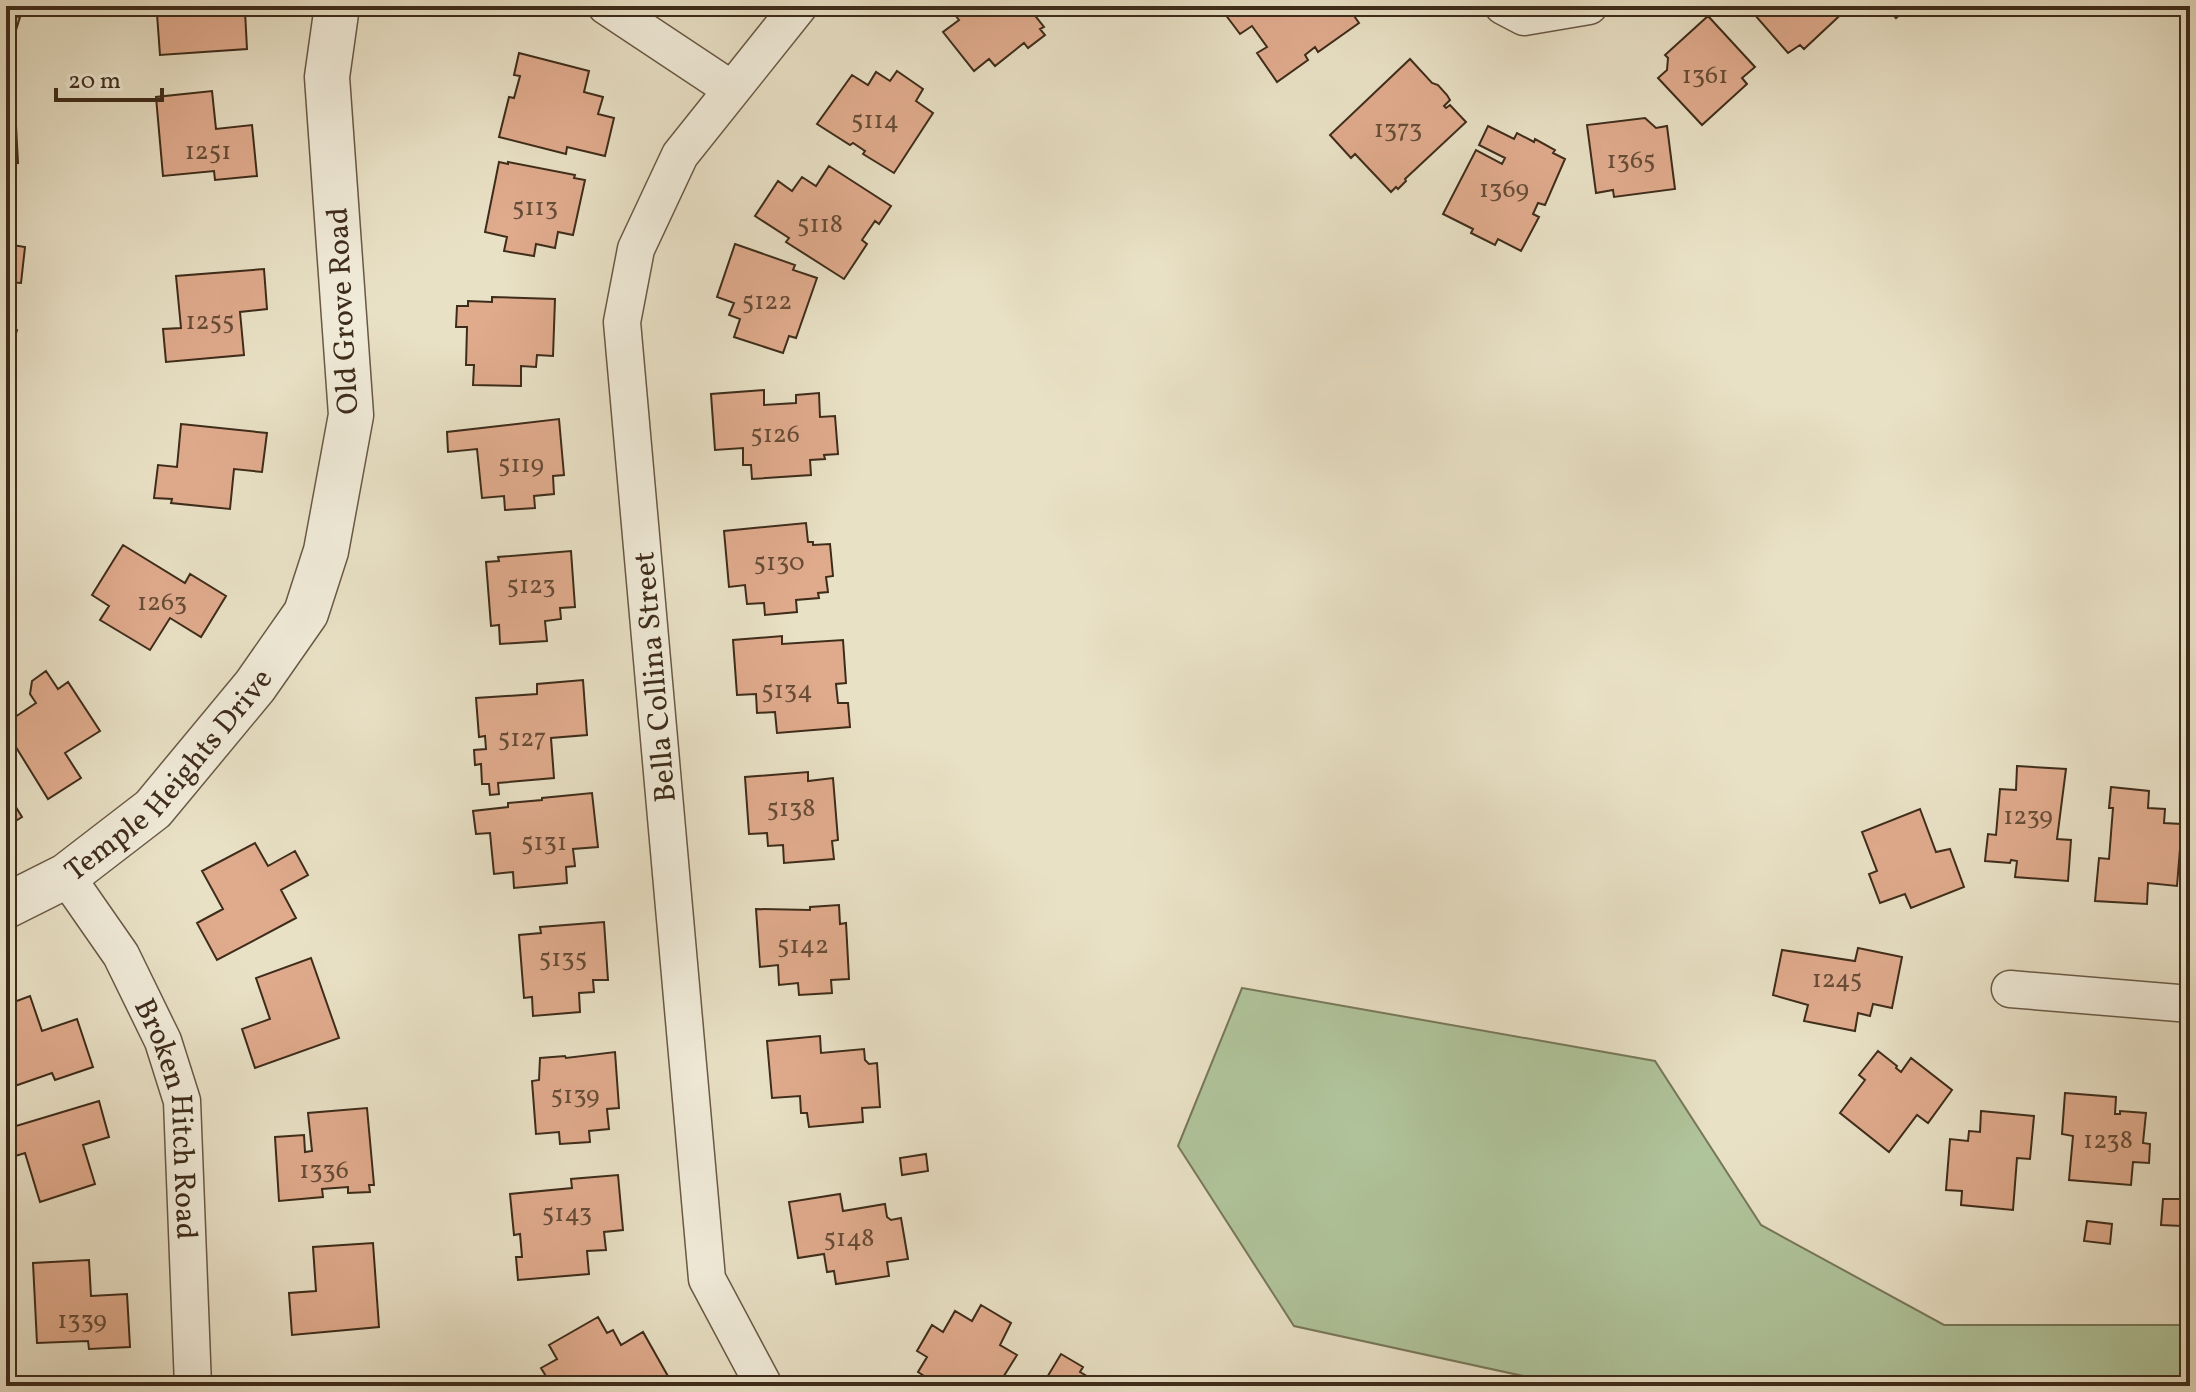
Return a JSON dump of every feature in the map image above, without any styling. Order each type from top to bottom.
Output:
[{"type":"street","name":"Old Grove Road","points":[[306,613],[326,551],[351,415],[327,77],[337,6]]},
{"type":"street","points":[[606,6],[731,89]]},
{"type":"street","name":"Bella Collina Street","points":[[764,1386],[707,1279],[622,322],[636,249],[680,155],[799,6]]},
{"type":"street","points":[[1503,6],[1524,17],[1589,6]]},
{"type":"street","name":"Temple Heights Drive","points":[[6,906],[66,876],[153,809],[255,686],[306,613]]},
{"type":"street","name":"Broken Hitch Road","points":[[66,876],[121,955],[163,1041],[182,1101],[193,1386]]},
{"type":"street","points":[[2010,989],[2190,1004]]},
{"type":"green space","points":[[1242,988],[1655,1061],[1761,1225],[1944,1325],[2190,1325],[2190,1386],[1569,1386],[1294,1326],[1178,1146]]},
{"type":"building","points":[[6,6],[16,6],[13,16],[20,17],[16,30],[10,29],[6,44]]},
{"type":"building","points":[[134,6],[213,6],[214,14],[245,11],[247,49],[160,55],[157,14],[135,16]]},
{"type":"building","points":[[956,6],[1031,6],[1029,8],[1044,27],[1040,29],[1045,35],[1028,48],[1024,43],[995,66],[989,59],[974,71],[943,32],[959,20],[951,10]]},
{"type":"building","points":[[1237,6],[1352,6],[1350,10],[1359,23],[1318,52],[1315,47],[1305,55],[1308,60],[1277,82],[1257,53],[1267,47],[1252,26],[1240,34],[1225,14]]},
{"type":"building","points":[[1747,6],[1850,6],[1804,49],[1800,45],[1788,53]]},
{"type":"building","points":[[1885,6],[1907,6],[1908,7],[1896,18]]},
{"type":"building","points":[[1708,16],[1755,67],[1742,78],[1747,84],[1702,125],[1658,78],[1667,70],[1668,58],[1665,55]]},
{"type":"building","points":[[519,53],[589,71],[584,92],[603,97],[598,114],[614,118],[605,156],[567,147],[566,154],[499,137],[509,97],[514,98],[520,76],[514,75]]},
{"type":"building","points":[[1410,59],[1447,95],[1450,100],[1444,106],[1450,105],[1466,122],[1398,189],[1396,187],[1391,192],[1355,154],[1351,158],[1330,135]]},
{"type":"building","points":[[897,71],[923,89],[916,101],[933,113],[894,173],[863,154],[865,151],[853,143],[850,145],[817,124],[852,75],[868,85],[876,72],[890,81]]},
{"type":"building","points":[[6,88],[14,88],[18,163],[6,164]]},
{"type":"building","points":[[212,91],[216,129],[252,125],[257,176],[215,180],[214,171],[163,176],[156,97]]},
{"type":"building","points":[[1645,118],[1656,128],[1667,126],[1675,189],[1614,197],[1613,190],[1596,193],[1587,125]]},
{"type":"building","points":[[1488,126],[1514,139],[1517,133],[1534,142],[1535,139],[1565,159],[1545,205],[1538,203],[1533,214],[1539,217],[1521,251],[1498,239],[1495,245],[1471,233],[1473,229],[1443,214],[1476,150],[1502,164],[1505,158],[1479,145]]},
{"type":"building","points":[[499,162],[575,175],[574,178],[585,180],[573,235],[558,232],[555,248],[536,244],[534,256],[504,251],[507,237],[485,232]]},
{"type":"building","points":[[829,166],[891,206],[879,224],[875,221],[862,240],[867,244],[844,279],[786,242],[789,238],[755,216],[778,181],[792,191],[802,177],[816,186]]},
{"type":"building","points":[[6,244],[25,247],[21,283],[6,282]]},
{"type":"building","points":[[735,244],[795,265],[793,270],[817,278],[796,338],[789,336],[783,353],[734,337],[740,319],[729,315],[734,303],[717,297]]},
{"type":"building","points":[[264,269],[267,309],[240,312],[244,355],[166,362],[163,329],[181,328],[176,276]]},
{"type":"building","points":[[492,297],[555,299],[553,356],[537,355],[536,367],[521,366],[521,386],[473,385],[474,365],[466,365],[467,327],[456,327],[457,306],[468,306],[468,301],[492,302]]},
{"type":"building","points":[[6,326],[17,330],[7,362],[6,362]]},
{"type":"building","points":[[764,390],[764,405],[796,403],[796,395],[819,393],[820,417],[835,416],[838,454],[810,460],[811,475],[752,479],[751,465],[743,465],[743,448],[715,450],[711,394]]},
{"type":"building","points":[[559,419],[564,475],[553,476],[554,494],[534,496],[535,508],[505,510],[504,496],[482,498],[477,449],[448,452],[447,432]]},
{"type":"building","points":[[181,424],[267,433],[262,472],[234,469],[230,509],[171,503],[172,499],[154,498],[158,465],[177,467]]},
{"type":"building","points":[[806,523],[808,542],[813,542],[813,545],[830,544],[833,576],[826,577],[828,592],[818,593],[819,598],[796,600],[797,612],[765,615],[764,603],[747,604],[745,585],[729,587],[724,531]]},
{"type":"building","points":[[123,545],[185,583],[190,574],[226,596],[201,637],[170,618],[150,650],[100,620],[109,606],[92,595]]},
{"type":"building","points":[[571,551],[575,607],[560,608],[561,619],[545,621],[547,641],[500,644],[499,625],[491,626],[486,562],[499,561],[498,557]]},
{"type":"building","points":[[782,636],[782,644],[843,640],[846,683],[836,684],[838,703],[848,703],[850,727],[777,733],[775,712],[757,713],[756,694],[737,695],[733,640]]},
{"type":"building","points":[[46,671],[58,689],[68,682],[100,731],[65,753],[81,778],[48,799],[6,731],[6,723],[36,703],[30,694],[32,681]]},
{"type":"building","points":[[583,680],[587,735],[551,738],[554,778],[498,783],[499,794],[490,795],[489,784],[482,784],[481,764],[475,765],[474,750],[486,749],[485,736],[479,737],[476,698],[537,694],[537,684]]},
{"type":"building","points":[[2017,766],[2066,769],[2057,839],[2071,840],[2068,881],[2015,877],[2017,861],[1985,861],[1988,834],[1996,835],[2000,789],[2016,790]]},
{"type":"building","points":[[808,772],[808,781],[833,778],[838,840],[832,841],[834,859],[784,863],[783,845],[768,846],[767,833],[749,834],[745,777]]},
{"type":"building","points":[[2111,787],[2149,791],[2148,808],[2165,809],[2164,823],[2182,824],[2177,886],[2148,883],[2147,904],[2095,901],[2099,858],[2109,859],[2113,808],[2109,808]]},
{"type":"building","points":[[6,791],[22,817],[6,827]]},
{"type":"building","points":[[592,793],[598,847],[573,849],[575,866],[566,867],[567,883],[514,888],[513,872],[494,874],[490,833],[476,834],[473,811],[508,807],[508,803]]},
{"type":"building","points":[[1920,809],[1936,852],[1950,849],[1964,887],[1911,908],[1905,894],[1880,903],[1869,874],[1877,871],[1862,832]]},
{"type":"building","points":[[255,843],[268,866],[295,851],[308,875],[281,890],[296,918],[217,960],[197,923],[223,909],[202,871]]},
{"type":"building","points":[[839,905],[840,924],[846,923],[849,979],[831,980],[832,993],[799,995],[798,983],[779,985],[778,965],[760,967],[756,909],[810,910],[810,907]]},
{"type":"building","points":[[604,922],[608,980],[593,980],[594,992],[579,993],[580,1012],[533,1016],[532,997],[524,998],[519,935],[541,933],[540,927]]},
{"type":"building","points":[[1858,948],[1902,957],[1892,1008],[1873,1004],[1870,1016],[1858,1013],[1855,1031],[1804,1021],[1808,1005],[1773,995],[1782,950],[1855,961]]},
{"type":"building","points":[[311,958],[339,1038],[255,1068],[242,1029],[270,1019],[256,978]]},
{"type":"building","points":[[30,996],[42,1031],[77,1019],[93,1067],[55,1080],[52,1073],[6,1089],[6,1005]]},
{"type":"building","points":[[820,1036],[821,1053],[864,1049],[865,1060],[869,1064],[877,1063],[880,1107],[862,1108],[863,1122],[809,1127],[807,1113],[801,1113],[800,1096],[772,1098],[767,1041]]},
{"type":"building","points":[[1878,1051],[1901,1072],[1911,1058],[1952,1090],[1928,1123],[1917,1115],[1889,1152],[1840,1113],[1865,1080],[1859,1075]]},
{"type":"building","points":[[615,1052],[619,1108],[607,1109],[609,1129],[589,1131],[590,1142],[560,1144],[559,1132],[536,1134],[532,1081],[539,1080],[540,1058]]},
{"type":"building","points":[[2185,1080],[2190,1080],[2190,1120],[2182,1119]]},
{"type":"building","points":[[2065,1093],[2116,1097],[2115,1114],[2120,1114],[2120,1111],[2146,1113],[2143,1143],[2150,1144],[2149,1163],[2133,1162],[2131,1185],[2069,1180],[2073,1136],[2062,1134]]},
{"type":"building","points":[[99,1101],[109,1137],[83,1145],[95,1184],[40,1202],[25,1153],[6,1159],[6,1129]]},
{"type":"building","points":[[367,1108],[374,1185],[369,1185],[370,1192],[348,1193],[348,1187],[322,1189],[323,1197],[279,1201],[275,1137],[304,1135],[305,1152],[312,1151],[308,1113]]},
{"type":"building","points":[[1981,1111],[2034,1116],[2030,1159],[2017,1158],[2013,1210],[1961,1205],[1962,1191],[1946,1190],[1950,1139],[1968,1141],[1969,1131],[1980,1132]]},
{"type":"building","points":[[926,1154],[928,1171],[902,1175],[900,1158]]},
{"type":"building","points":[[618,1175],[623,1230],[604,1232],[606,1250],[587,1251],[589,1274],[518,1280],[516,1257],[522,1257],[520,1234],[514,1235],[510,1194],[572,1188],[571,1179]]},
{"type":"building","points":[[840,1194],[843,1211],[885,1204],[887,1217],[891,1220],[901,1218],[908,1259],[887,1262],[889,1276],[836,1284],[834,1271],[827,1272],[824,1254],[798,1258],[789,1202]]},
{"type":"building","points":[[2163,1199],[2183,1199],[2182,1226],[2161,1225]]},
{"type":"building","points":[[2087,1221],[2112,1224],[2110,1244],[2084,1241]]},
{"type":"building","points":[[373,1243],[379,1327],[292,1335],[289,1293],[316,1291],[313,1247]]},
{"type":"building","points":[[89,1260],[91,1296],[127,1294],[130,1347],[89,1349],[88,1341],[37,1343],[33,1263]]},
{"type":"building","points":[[981,1305],[1011,1323],[1000,1345],[1017,1355],[1002,1379],[999,1377],[993,1386],[933,1386],[935,1383],[918,1372],[927,1357],[917,1351],[932,1325],[943,1332],[955,1311],[972,1321]]},
{"type":"building","points":[[598,1317],[607,1333],[613,1330],[621,1345],[643,1332],[669,1378],[655,1386],[552,1386],[541,1368],[557,1359],[549,1345]]},
{"type":"building","points":[[1061,1354],[1083,1367],[1080,1372],[1104,1386],[1048,1386],[1051,1381],[1046,1379]]}]
